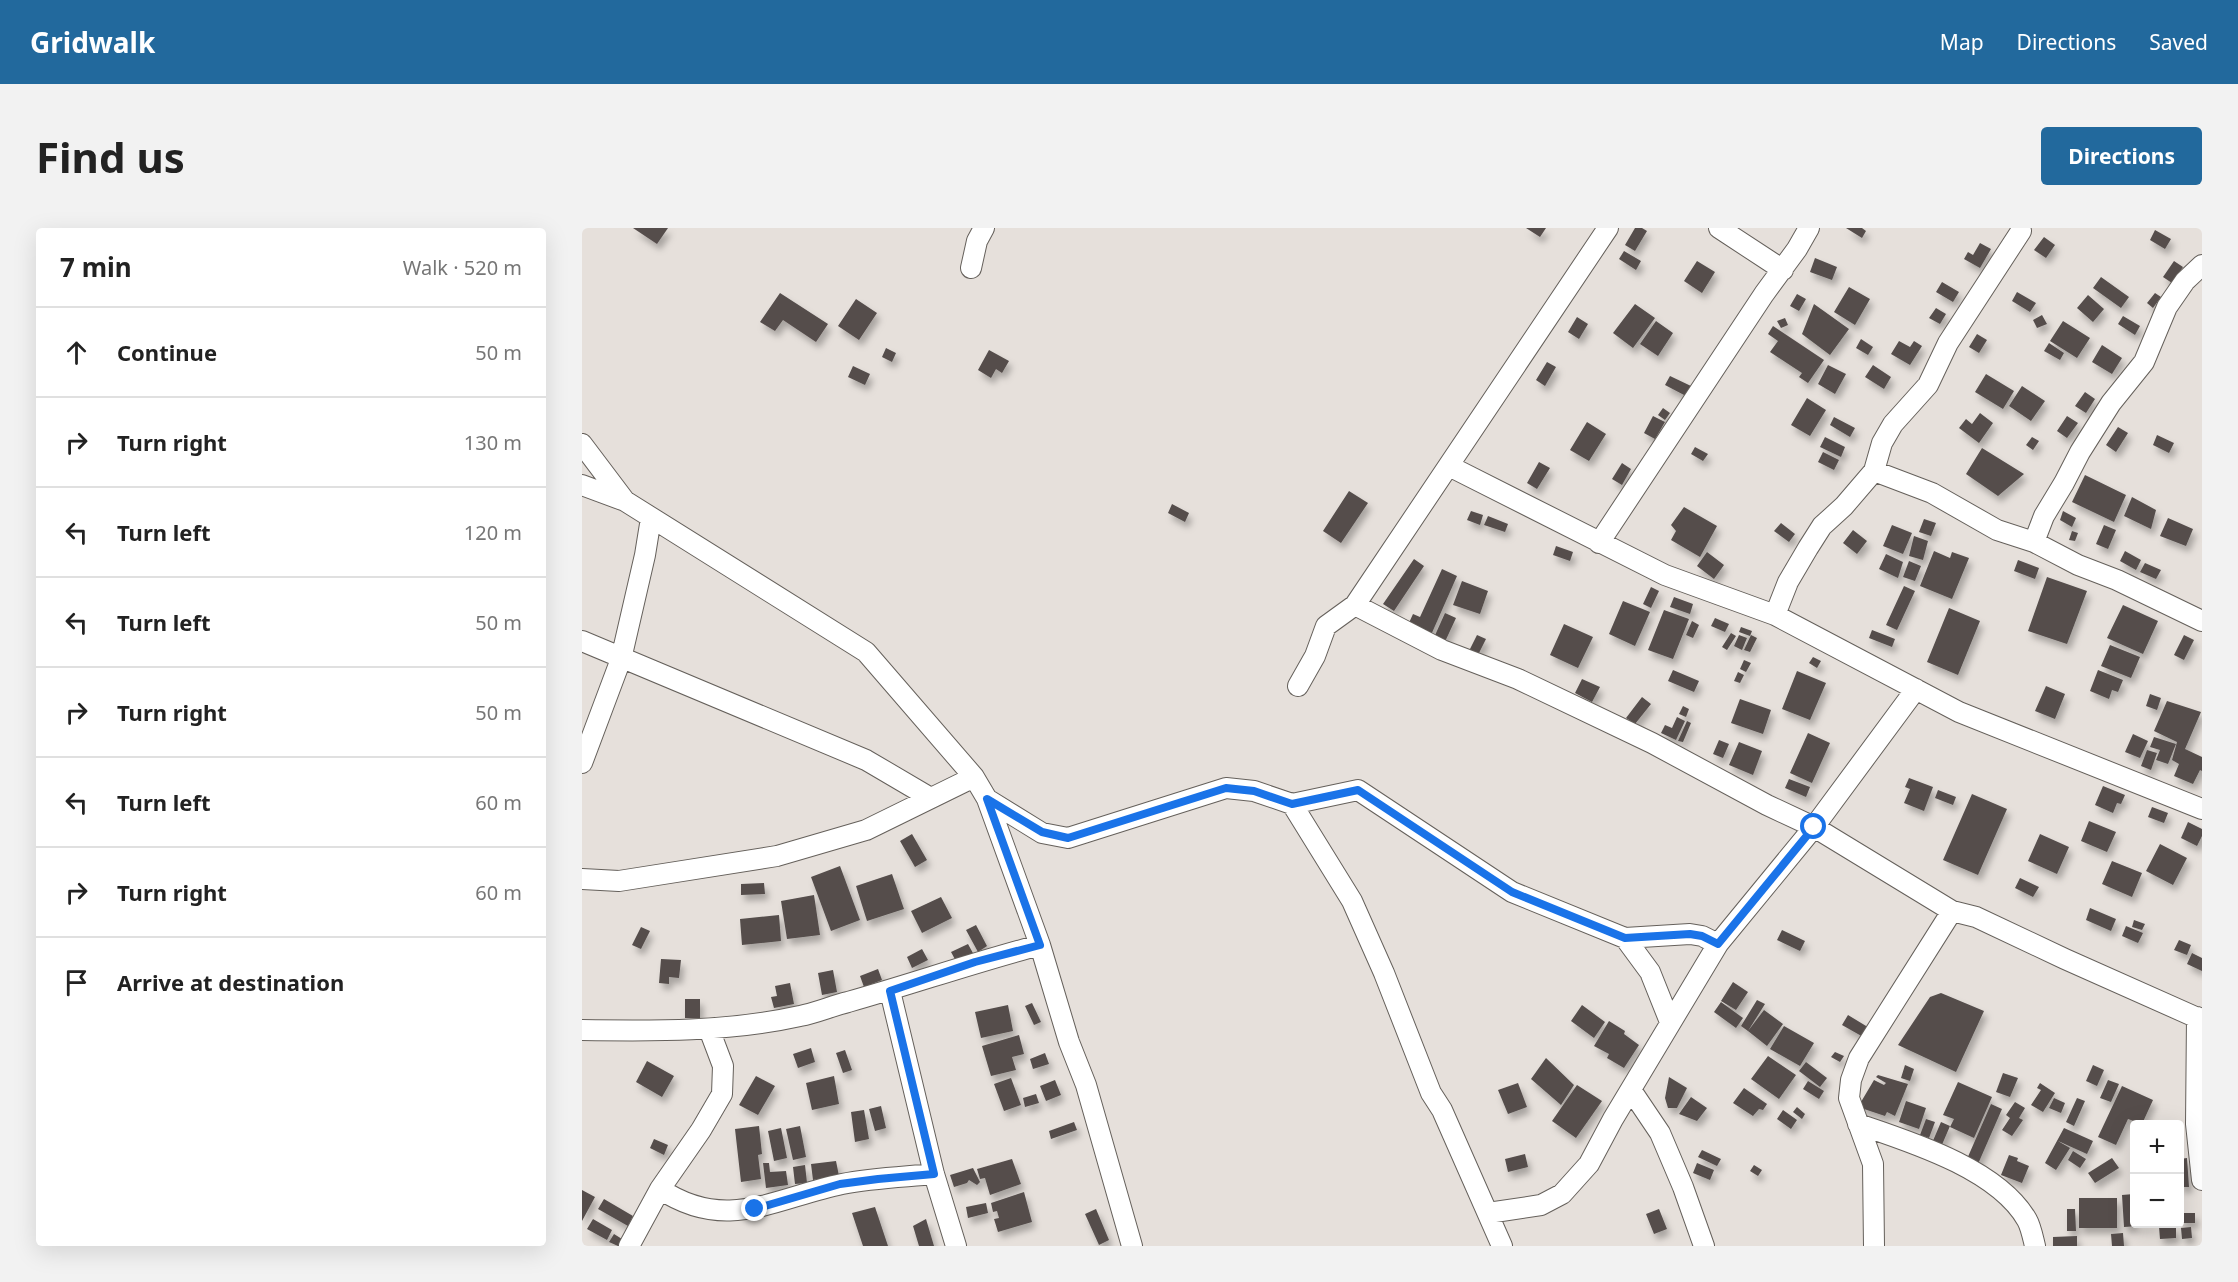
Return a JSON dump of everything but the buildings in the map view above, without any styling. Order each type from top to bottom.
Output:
[{"type":"street","points":[[971,268],[977,241],[984,228]]},
{"type":"street","points":[[1298,686],[1315,656],[1326,626],[1355,605],[1608,228]]},
{"type":"street","points":[[1719,228],[1783,270]]},
{"type":"street","points":[[1599,543],[1809,228]]},
{"type":"street","points":[[1775,615],[1788,582],[1822,526],[1844,506],[1874,471],[1882,443],[1893,424],[1928,385],[1948,344],[2021,229]]},
{"type":"street","points":[[2034,542],[2044,516],[2080,452],[2111,403],[2144,362],[2167,307],[2185,281],[2202,265]]},
{"type":"street","points":[[582,444],[625,501]]},
{"type":"street","points":[[1449,466],[1665,575],[1775,615],[1839,651],[1959,712],[2202,809]]},
{"type":"street","points":[[1874,471],[1932,493],[1997,530],[2034,542],[2078,565],[2117,580],[2202,621]]},
{"type":"street","points":[[582,485],[625,501],[866,652],[974,777],[987,799],[1040,945],[1069,1042],[1086,1084],[1132,1246]]},
{"type":"street","points":[[582,763],[621,659],[645,555],[651,518]]},
{"type":"street","points":[[1355,605],[1442,650],[1518,679],[1652,743],[1767,805],[1814,827],[1952,911],[1976,917],[2199,1019],[2196,1124],[2202,1180]]},
{"type":"street","points":[[582,641],[866,760],[929,797]]},
{"type":"street","points":[[1488,1213],[1541,1205],[1562,1194],[1588,1164],[1718,944],[1814,827],[1916,689]]},
{"type":"street","points":[[582,879],[619,881],[777,856],[866,830],[929,797],[974,777]]},
{"type":"street","points":[[987,799],[1042,832],[1068,838],[1226,788],[1254,791],[1292,804],[1358,790],[1512,892],[1625,938],[1690,934],[1702,936],[1718,944]]},
{"type":"street","points":[[1292,804],[1353,901],[1431,1093],[1442,1110],[1502,1246]]},
{"type":"street","points":[[1874,1246],[1873,1164],[1849,1098],[1851,1080],[1859,1058],[1952,911]]},
{"type":"street","points":[[1625,938],[1650,972],[1670,1022]]},
{"type":"street","points":[[582,1030],[666,1032],[709,1029],[800,1016],[890,991],[975,962],[1040,945]]},
{"type":"street","points":[[890,991],[934,1174],[956,1246]]},
{"type":"street","points":[[629,1246],[660,1189],[701,1130],[722,1094],[723,1066],[709,1029]]},
{"type":"street","points":[[1631,1090],[1660,1133],[1683,1187],[1704,1246]]},
{"type":"street","points":[[1858,1124],[1931,1149],[1969,1169],[2011,1198],[2028,1221],[2035,1246]]},
{"type":"street","points":[[660,1189],[693,1207],[714,1210],[755,1209],[840,1184],[934,1174]]},
{"type":"route","points":[[755,1209],[840,1184],[934,1174],[890,991],[975,962],[1040,945],[987,799],[1042,832],[1068,838],[1226,788],[1254,791],[1292,804],[1358,790],[1512,892],[1625,938],[1690,934],[1702,936],[1718,944],[1814,827]]}]
